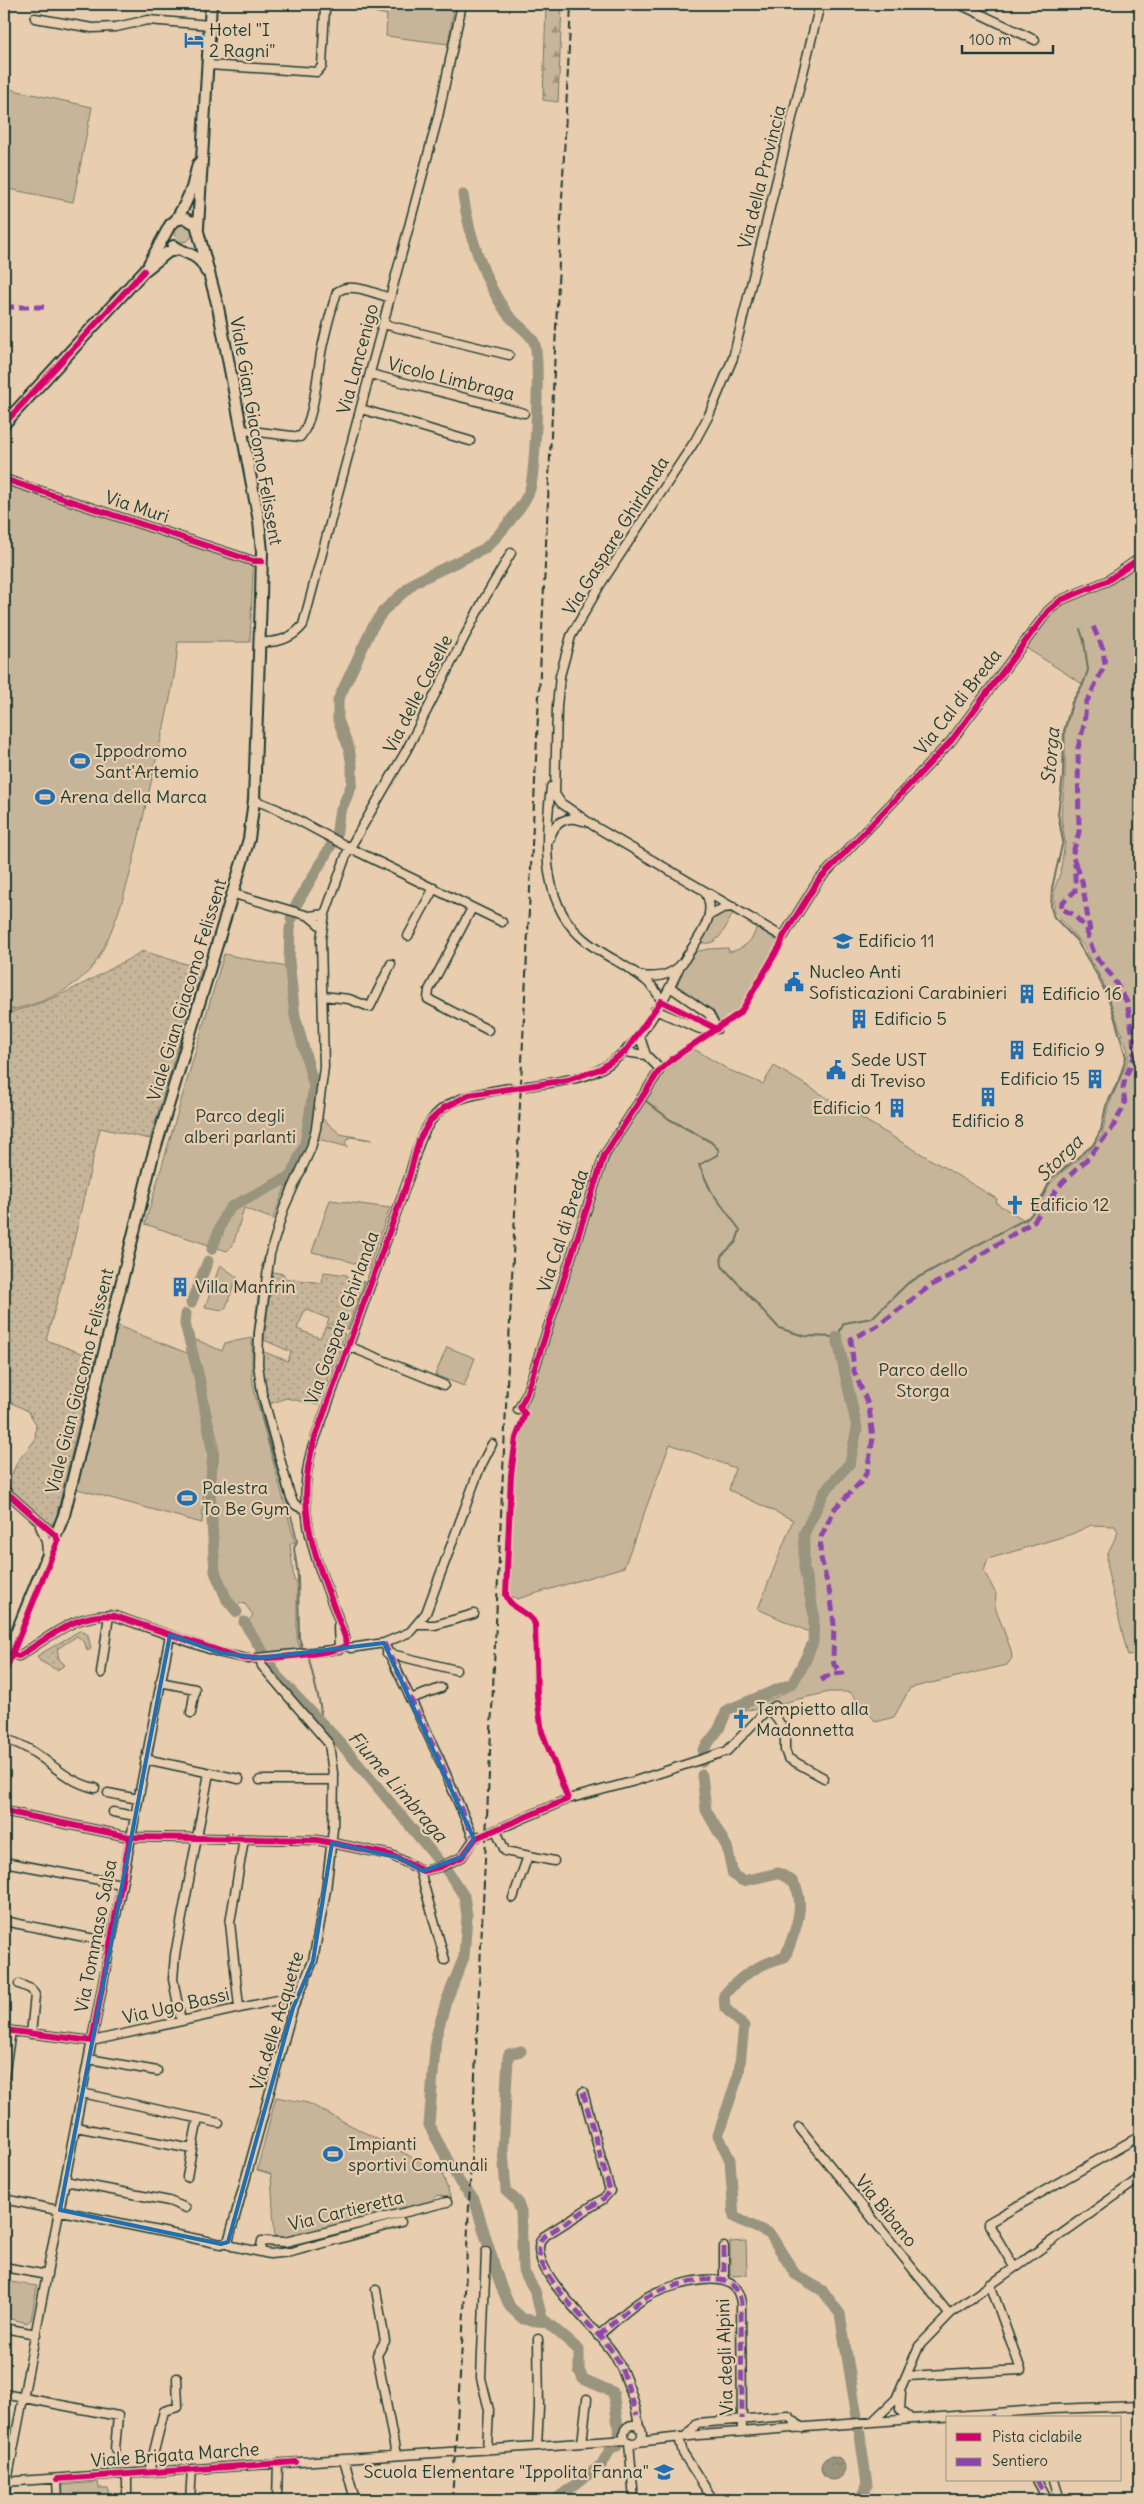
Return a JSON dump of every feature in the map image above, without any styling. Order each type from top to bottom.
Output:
[{"type":"main road","name":"Viale Gian Giacomo Felissent","points":[[5,1657],[47,1560],[66,1507],[152,1159],[234,894],[249,839],[254,800],[262,561],[260,521],[218,307],[198,230],[202,172],[201,148],[211,4]]},
{"type":"main road","name":"Viale Gian Giacomo Felissent","points":[[144,271],[168,229],[176,220],[192,188],[201,148]]},
{"type":"main road","points":[[202,172],[204,223],[218,307]]},
{"type":"main road","points":[[4,424],[144,271],[168,252],[194,245],[198,230],[189,219],[176,220]]},
{"type":"main road","points":[[168,229],[170,243],[179,249]]},
{"type":"main road","name":"Viale Gian Giacomo Felissent","points":[[179,249],[195,256],[202,262],[218,307]]},
{"type":"street","points":[[208,65],[318,72],[322,66],[325,8],[322,4]]},
{"type":"street","name":"Via Lancenigo","points":[[260,642],[282,640],[298,632],[303,625],[438,117],[462,4]]},
{"type":"street","name":"Via della Provincia","points":[[733,358],[820,4]]},
{"type":"street","points":[[959,4],[1035,40]]},
{"type":"street","points":[[35,18],[92,28],[116,27],[148,20],[210,24]]},
{"type":"street","points":[[242,430],[300,437],[304,433],[310,415],[322,347],[337,292],[344,288],[352,288],[390,298]]},
{"type":"street","points":[[383,324],[509,355]]},
{"type":"street","name":"Via Gaspare Ghirlanda","points":[[661,1001],[658,993],[642,976],[594,948],[578,935],[566,920],[550,886],[548,821],[554,770],[560,676],[572,636],[600,585],[695,441],[709,415],[733,358]]},
{"type":"street","name":"Vicolo Limbraga","points":[[370,374],[524,412]]},
{"type":"street","points":[[361,409],[470,441]]},
{"type":"street","name":"Via Muri","points":[[4,479],[253,561],[262,561]]},
{"type":"street","name":"Via delle Caselle","points":[[302,1508],[294,1505],[290,1495],[266,1408],[258,1364],[258,1339],[270,1254],[284,1208],[311,1148],[316,1128],[324,1067],[322,927],[325,914],[350,848],[406,752],[483,601],[511,553]]},
{"type":"street","name":"Via Cal di Breda","points":[[783,937],[818,881],[951,741],[1048,611],[1061,600],[1107,581],[1140,558]]},
{"type":"street","name":"Via Gaspare Ghirlanda","points":[[554,770],[554,794],[561,803],[594,826],[783,937]]},
{"type":"street","points":[[254,800],[277,809],[350,848],[502,922]]},
{"type":"street","name":"Via Gaspare Ghirlanda","points":[[548,850],[554,828],[564,820],[575,818],[594,826]]},
{"type":"street","points":[[408,936],[434,888]]},
{"type":"street","points":[[527,1086],[591,1074],[608,1065],[625,1052],[670,987],[710,915],[710,901],[702,889]]},
{"type":"street","points":[[234,894],[309,916],[325,914]]},
{"type":"street","points":[[710,915],[723,908],[734,907]]},
{"type":"street","points":[[472,908],[429,990],[428,999],[488,1030]]},
{"type":"street","points":[[309,916],[322,927]]},
{"type":"street","points":[[323,996],[348,999],[370,1007],[391,964]]},
{"type":"street","points":[[642,976],[662,976],[679,968]]},
{"type":"street","points":[[655,1010],[700,1029],[717,1028],[709,1014],[670,987]]},
{"type":"street","name":"Via Cal di Breda","points":[[518,1410],[526,1395],[604,1156],[659,1071],[658,1067],[646,1055],[639,1034]]},
{"type":"street","points":[[625,1052],[646,1055]]},
{"type":"street","name":"Via Gaspare Ghirlanda","points":[[342,1647],[336,1616],[311,1542],[302,1508],[309,1459],[409,1177],[422,1133],[444,1108],[470,1095],[510,1088]]},
{"type":"street","points":[[348,1346],[444,1384]]},
{"type":"street","points":[[5,1657],[19,1656],[83,1618],[109,1616],[231,1656],[260,1658],[384,1643],[406,1634],[418,1624],[432,1598],[479,1470],[492,1444]]},
{"type":"street","points":[[4,1490],[56,1536]]},
{"type":"street","points":[[36,1520],[46,1541],[47,1560]]},
{"type":"street","points":[[418,1624],[435,1625],[474,1614]]},
{"type":"street","points":[[100,1673],[109,1616]]},
{"type":"street","name":"Via Tommaso Salsa","points":[[4,2498],[5,2482],[24,2398],[48,2275],[121,1884],[170,1635]]},
{"type":"street","points":[[13,1641],[20,1648],[30,1649]]},
{"type":"street","points":[[4,1812],[130,1837],[244,1838],[332,1842],[397,1857],[420,1870],[443,1866],[464,1855],[477,1838],[384,1643]]},
{"type":"street","points":[[387,1652],[456,1670]]},
{"type":"street","name":"Via delle Acquette","points":[[228,2242],[299,1995],[313,1961],[332,1842],[334,1780],[331,1749],[327,1741],[262,1666],[260,1658]]},
{"type":"street","points":[[160,1682],[195,1689],[191,1713]]},
{"type":"street","points":[[410,1698],[441,1688]]},
{"type":"street","points":[[554,1861],[505,1851],[492,1832],[568,1799],[635,1781],[727,1751],[762,1714],[772,1708],[785,1731],[784,1750],[788,1758],[824,1778]]},
{"type":"street","points":[[4,1740],[28,1747],[77,1784],[95,1788]]},
{"type":"street","points":[[145,1759],[238,1779]]},
{"type":"street","points":[[181,2021],[175,1990],[174,1967],[195,1838],[208,1773]]},
{"type":"street","points":[[260,1780],[334,1780]]},
{"type":"street","points":[[108,1792],[138,1799]]},
{"type":"street","points":[[113,1812],[135,1816]]},
{"type":"street","points":[[239,2007],[230,1922],[244,1838]]},
{"type":"street","points":[[513,1898],[528,1856]]},
{"type":"street","points":[[4,1862],[121,1884]]},
{"type":"street","points":[[420,1870],[445,1960]]},
{"type":"street","points":[[4,1921],[110,1942]]},
{"type":"street","points":[[18,1984],[31,1989],[35,1995],[31,2034]]},
{"type":"street","name":"Via Ugo Bassi","points":[[8,2031],[92,2041],[299,1995]]},
{"type":"street","points":[[4,2077],[8,2031]]},
{"type":"street","points":[[89,2059],[157,2071]]},
{"type":"street","points":[[583,2092],[610,2192],[603,2199],[542,2238],[539,2246],[543,2266],[548,2276],[615,2355],[637,2415],[638,2429],[630,2442]]},
{"type":"street","points":[[82,2093],[219,2123]]},
{"type":"street","points":[[187,2176],[198,2119]]},
{"type":"street","points":[[76,2127],[192,2150]]},
{"type":"street","name":"Via Bibano","points":[[799,2127],[949,2314]]},
{"type":"street","points":[[1014,2267],[988,2223],[1140,2136]]},
{"type":"street","points":[[913,2419],[908,2418],[900,2410],[903,2386],[919,2346],[949,2314],[1140,2178]]},
{"type":"street","points":[[65,2181],[169,2202],[186,2208]]},
{"type":"street","points":[[4,2199],[221,2244],[228,2242]]},
{"type":"street","name":"Via Cartieretta","points":[[260,2252],[262,2241],[285,2242],[447,2202]]},
{"type":"street","name":"Via Cartieretta","points":[[228,2242],[232,2246],[270,2254],[291,2252],[401,2222]]},
{"type":"street","points":[[724,2246],[724,2281]]},
{"type":"street","points":[[486,2252],[481,2378],[489,2410],[487,2450]]},
{"type":"street","points":[[4,2267],[48,2275]]},
{"type":"street","name":"Via degli Alpini","points":[[598,2336],[640,2301],[657,2291],[692,2282],[724,2281],[736,2289],[741,2302],[742,2432]]},
{"type":"street","points":[[907,2376],[1021,2370],[990,2284]]},
{"type":"street","points":[[376,2290],[385,2341],[378,2354],[396,2455]]},
{"type":"street","points":[[4,2328],[36,2334]]},
{"type":"street","points":[[537,2446],[539,2408],[538,2339]]},
{"type":"street","name":"Viale Brigata Marche","points":[[149,2472],[164,2411],[178,2407],[177,2378]]},
{"type":"street","points":[[872,2422],[887,2410],[903,2386]]},
{"type":"street","points":[[4,2394],[118,2416],[116,2449]]},
{"type":"street","points":[[582,2443],[587,2399]]},
{"type":"street","points":[[890,2421],[900,2400]]},
{"type":"street","name":"Viale Brigata Marche","points":[[993,2416],[1140,2406]]},
{"type":"street","points":[[887,2410],[890,2421]]},
{"type":"street","name":"Viale Brigata Marche","points":[[638,2429],[681,2436],[699,2422],[788,2416],[802,2428]]},
{"type":"street","name":"Viale Brigata Marche","points":[[5,2482],[616,2440],[630,2442],[667,2440],[681,2436],[946,2418]]},
{"type":"street","points":[[634,2500],[630,2442],[626,2428],[638,2429]]},
{"type":"street","points":[[681,2436],[683,2453],[713,2500]]},
{"type":"street","points":[[344,2459],[355,2500]]},
{"type":"street","name":"Viale Brigata Marche","points":[[277,2500],[278,2464]]},
{"type":"street","points":[[190,2500],[192,2469]]},
{"type":"street","points":[[126,2500],[127,2474]]},
{"type":"street","points":[[57,2479],[58,2500]]},
{"type":"street","points":[[1038,2482],[1048,2500]]},
{"type":"street","points":[[1055,2482],[1060,2500]]},
{"type":"highlighted area","points":[[170,1635],[221,1653],[260,1658],[384,1643],[474,1839],[462,1857],[423,1871],[397,1857],[332,1843],[313,1961],[293,2008],[228,2242],[221,2244],[60,2210]]},
{"type":"green space","points":[[340,4],[440,4],[454,7],[448,44],[386,36],[387,15]]},
{"type":"green space","points":[[546,4],[562,4],[558,102],[543,100]]},
{"type":"green space","points":[[4,88],[92,107],[73,202],[4,188]]},
{"type":"green space","points":[[183,224],[189,227],[192,233],[189,239],[183,242],[177,239],[174,233],[177,227]]},
{"type":"green space","name":"Ippodromo Sant'Artemio","points":[[4,482],[253,566],[253,573],[250,642],[178,642],[170,696],[133,862],[123,899],[98,959],[84,975],[64,990],[28,1006],[4,1011]]},
{"type":"green space","name":"Parco dello Storga","points":[[1140,560],[1140,1653],[1128,1656],[1108,1573],[1107,1555],[1118,1532],[1115,1526],[1091,1525],[1072,1534],[988,1559],[984,1571],[996,1594],[995,1607],[1011,1650],[1012,1658],[1007,1665],[910,1688],[894,1717],[876,1722],[850,1692],[829,1692],[786,1702],[766,1709],[738,1710],[774,1698],[792,1688],[806,1670],[814,1652],[818,1619],[810,1620],[809,1632],[758,1609],[793,1520],[729,1490],[735,1468],[670,1444],[624,1567],[517,1599],[509,1595],[514,1470],[518,1445],[527,1420],[526,1400],[532,1389],[588,1212],[613,1149],[629,1119],[648,1092],[669,1068],[694,1049],[729,1070],[763,1084],[774,1066],[997,1199],[996,1203],[1026,1221],[1038,1207],[1049,1185],[1062,1172],[1087,1153],[1102,1135],[1108,1107],[1128,1060],[1128,1051],[1102,980],[1084,946],[1054,912],[1054,890],[1060,874],[1065,842],[1061,816],[1065,776],[1065,731],[1073,702],[1084,685],[1023,646],[1057,605],[1124,575]]},
{"type":"green space","points":[[724,911],[733,913],[721,935],[712,942],[700,942],[715,916]]},
{"type":"green space","points":[[756,927],[781,943],[739,1012],[724,1024],[718,1023],[674,988],[676,981],[691,953],[708,949],[728,948],[729,952],[739,949],[747,944],[753,936]]},
{"type":"green space","points":[[143,951],[202,969],[150,1139],[100,1128],[74,1240],[46,1340],[95,1358],[55,1522],[50,1526],[17,1496],[7,1484],[18,1461],[35,1440],[36,1424],[28,1411],[4,1399],[4,1013],[22,1009],[58,996]]},
{"type":"green space","name":"Parco degli alberi parlanti","points":[[224,954],[286,967],[294,1022],[309,1069],[313,1092],[301,1146],[273,1219],[244,1208],[233,1245],[227,1251],[145,1224]]},
{"type":"green space","points":[[319,1118],[323,1119],[340,1134],[372,1140],[350,1137],[345,1142],[348,1147],[318,1139]]},
{"type":"green space","points":[[330,1200],[390,1208],[368,1269],[343,1259],[312,1252]]},
{"type":"green space","points":[[220,1265],[237,1277],[226,1307],[223,1310],[205,1307]]},
{"type":"green space","points":[[273,1272],[284,1274],[284,1278],[322,1283],[324,1272],[347,1275],[347,1279],[365,1282],[347,1330],[327,1324],[329,1319],[305,1309],[297,1329],[320,1338],[326,1326],[345,1334],[318,1405],[286,1398],[267,1405],[262,1377],[261,1351],[288,1361],[291,1352],[264,1340]]},
{"type":"green space","points":[[118,1326],[192,1355],[210,1467],[204,1487],[202,1523],[74,1488],[97,1394]]},
{"type":"green space","points":[[252,1338],[252,1377],[255,1395],[295,1542],[290,1544],[294,1581],[297,1581],[297,1639],[301,1650],[269,1654],[268,1651],[265,1651],[248,1622],[253,1615],[245,1604],[241,1603],[236,1607],[220,1580],[213,1497],[213,1480],[218,1462],[218,1443],[194,1346],[197,1340],[222,1351],[225,1343]]},
{"type":"green space","points":[[447,1347],[475,1358],[464,1386],[435,1375]]},
{"type":"green space","points":[[81,1630],[88,1635],[91,1649],[87,1651],[85,1643],[77,1636],[57,1649],[59,1659],[65,1665],[57,1670],[40,1661],[37,1656]]},
{"type":"green space","name":"Impianti sportivi Comunali","points":[[276,2097],[308,2103],[442,2173],[451,2199],[437,2195],[428,2204],[275,2241],[271,2174],[257,2170]]},
{"type":"green space","points":[[746,2241],[747,2275],[730,2276],[730,2242]]},
{"type":"green space","points":[[4,2281],[37,2286],[31,2320],[27,2323],[4,2317]]},
{"type":"green space","points":[[98,2482],[99,2488],[108,2488],[109,2500],[61,2500],[62,2487],[64,2485]]},
{"type":"water","points":[[833,2456],[842,2459],[845,2468],[842,2477],[833,2480],[824,2477],[821,2468],[824,2459]]},
{"type":"waterway","name":"Fiume Limbraga","points":[[291,919],[295,907],[336,837],[339,815],[352,784],[349,748],[338,720],[338,700],[372,628],[383,611],[415,582],[484,549],[510,521],[523,504],[530,489],[534,461],[536,414],[537,368],[534,342],[509,316],[490,285],[473,240],[463,195]]},
{"type":"waterway","name":"Storga","points":[[646,1101],[669,1119],[711,1142],[719,1150],[717,1155],[699,1165],[711,1191],[740,1230],[736,1242],[721,1256],[722,1266],[779,1328],[804,1336],[837,1337],[844,1323],[872,1318],[908,1283],[1029,1217],[1038,1206],[1051,1179],[1093,1145],[1101,1130],[1106,1106],[1119,1080],[1126,1057],[1111,1005],[1099,978],[1077,941],[1054,917],[1051,908],[1052,888],[1063,841],[1058,814],[1063,776],[1064,731],[1072,702],[1084,682],[1088,670],[1084,641],[1080,629]]},
{"type":"waterway","name":"Fiume Limbraga","points":[[212,1249],[224,1217],[231,1207],[291,1176],[305,1143],[314,1086],[295,1016],[289,961],[290,928]]},
{"type":"waterway","points":[[283,1201],[291,1176]]},
{"type":"waterway","points":[[262,1267],[279,1211]]},
{"type":"waterway","name":"Fiume Limbraga","points":[[191,1303],[208,1261]]},
{"type":"waterway","points":[[260,1285],[255,1325],[254,1366],[266,1432],[297,1541],[294,1548],[298,1576],[299,1638],[303,1649]]},
{"type":"waterway","name":"Fiume Limbraga","points":[[186,1314],[185,1324],[199,1377],[213,1453],[210,1489],[215,1572],[227,1600],[237,1612]]},
{"type":"waterway","points":[[702,1762],[703,1750],[719,1729],[727,1710],[793,1683],[813,1643],[814,1615],[804,1568],[804,1534],[825,1491],[850,1463],[857,1428],[837,1337]]},
{"type":"waterway","name":"Fiume Limbraga","points":[[244,1622],[263,1652]]},
{"type":"waterway","points":[[309,1659],[320,1705],[322,1725]]},
{"type":"waterway","name":"Fiume Limbraga","points":[[268,1660],[277,1676],[336,1738],[448,1872],[464,1896],[467,1916],[464,1957],[446,2002],[436,2037],[429,2125],[460,2183],[474,2199],[500,2284],[510,2307],[523,2319],[545,2322]]},
{"type":"waterway","points":[[702,1775],[706,1810],[727,1847],[733,1875],[743,1881],[778,1873],[792,1881],[797,1889],[799,1898],[798,1919],[785,1957],[751,1971],[724,1995],[725,2008],[744,2026],[739,2073],[718,2135],[730,2160],[734,2217],[770,2234],[795,2274],[823,2291],[840,2314],[857,2417]]},
{"type":"waterway","name":"Fiume Limbraga","points":[[521,2051],[509,2054],[508,2057],[503,2150],[506,2191],[517,2201],[521,2212],[523,2270],[535,2291],[542,2318],[579,2350],[579,2370],[583,2379],[613,2392],[619,2433]]},
{"type":"waterway","points":[[857,2500],[864,2494],[867,2485],[859,2428]]},
{"type":"waterway","name":"Fiume Limbraga","points":[[555,2500],[602,2464],[611,2448],[617,2446]]},
{"type":"tunnel","points":[[510,1088],[527,1086]]},
{"type":"railway","points":[[452,2500],[464,2313],[571,4]]},
{"type":"marked path","points":[[4,307],[48,307]]},
{"type":"marked path","points":[[821,1680],[831,1674],[843,1673],[834,1665],[833,1659],[834,1624],[831,1599],[820,1554],[821,1537],[835,1508],[861,1482],[867,1472],[873,1438],[869,1407],[854,1371],[851,1339],[877,1326],[930,1286],[966,1268],[977,1257],[1034,1221],[1062,1183],[1089,1157],[1111,1130],[1125,1103],[1123,1088],[1134,1057],[1133,1036],[1127,1002],[1111,975],[1095,956],[1085,927],[1073,914],[1061,909],[1062,903],[1075,891],[1075,862],[1072,856],[1079,832],[1078,748],[1084,725],[1086,703],[1105,665],[1103,649],[1092,624]]},
{"type":"marked path","points":[[1076,864],[1082,881],[1090,932]]},
{"type":"marked path","points":[[384,1643],[439,1758],[474,1839]]},
{"type":"marked path","points":[[583,2092],[610,2191],[603,2199],[543,2237],[539,2249],[542,2264],[552,2280],[614,2354],[624,2376],[637,2415]]},
{"type":"marked path","points":[[724,2247],[724,2281]]},
{"type":"marked path","points":[[598,2336],[634,2305],[655,2293],[700,2280],[721,2280],[729,2283],[736,2289],[741,2302],[742,2419]]},
{"type":"marked path","points":[[1038,2482],[1048,2500]]},
{"type":"cycle path","points":[[4,424],[144,271]]},
{"type":"cycle path","points":[[4,479],[253,561],[262,561]]},
{"type":"cycle path","points":[[4,1811],[130,1837],[317,1840],[391,1855],[423,1871],[440,1867],[462,1857],[476,1838],[568,1799],[542,1732],[537,1696],[535,1624],[532,1619],[512,1604],[506,1595],[511,1475],[516,1438],[525,1414],[520,1407],[526,1395],[604,1156],[659,1071],[675,1057],[741,1012],[781,944],[783,937],[818,881],[951,741],[1048,611],[1061,600],[1107,581],[1140,558]]},
{"type":"cycle path","points":[[8,1654],[19,1656],[64,1627],[88,1618],[101,1616],[115,1616],[241,1658],[295,1656],[326,1652],[346,1646],[345,1637],[318,1563],[312,1540],[307,1516],[308,1466],[315,1438],[409,1177],[419,1140],[430,1121],[444,1108],[469,1095],[568,1080],[600,1069],[625,1052],[661,1001],[717,1029]]},
{"type":"cycle path","points":[[4,1490],[56,1536]]},
{"type":"cycle path","points":[[4,1674],[58,1541],[56,1536]]},
{"type":"cycle path","points":[[4,2030],[92,2041],[130,1837]]},
{"type":"cycle path","points":[[57,2479],[296,2462]]},
{"type":"place","name":"Hotel \"I 2 Ragni\"","points":[[194,40]]},
{"type":"place","name":"Ippodromo Sant'Artemio","points":[[80,761]]},
{"type":"place","name":"Arena della Marca","points":[[45,797]]},
{"type":"place","name":"Edificio 11","points":[[843,941]]},
{"type":"place","name":"Nucleo Anti Sofisticazioni Carabinieri","points":[[794,982]]},
{"type":"place","name":"Edificio 16","points":[[1027,994]]},
{"type":"place","name":"Edificio 5","points":[[859,1019]]},
{"type":"place","name":"Edificio 9","points":[[1017,1050]]},
{"type":"place","name":"Sede UST di Treviso","points":[[836,1070]]},
{"type":"place","name":"Edificio 15","points":[[1095,1079]]},
{"type":"place","name":"Edificio 8","points":[[988,1097]]},
{"type":"place","name":"Edificio 1","points":[[897,1108]]},
{"type":"place","name":"Edificio 12","points":[[1015,1205]]},
{"type":"place","name":"Villa Manfrin","points":[[180,1287]]},
{"type":"place","name":"Palestra To Be Gym","points":[[187,1498]]},
{"type":"place","name":"Tempietto alla Madonnetta","points":[[741,1719]]},
{"type":"place","name":"Impianti sportivi Comunali","points":[[333,2154]]},
{"type":"place","name":"Scuola Elementare \"Ippolita Fanna\"","points":[[664,2472]]}]
